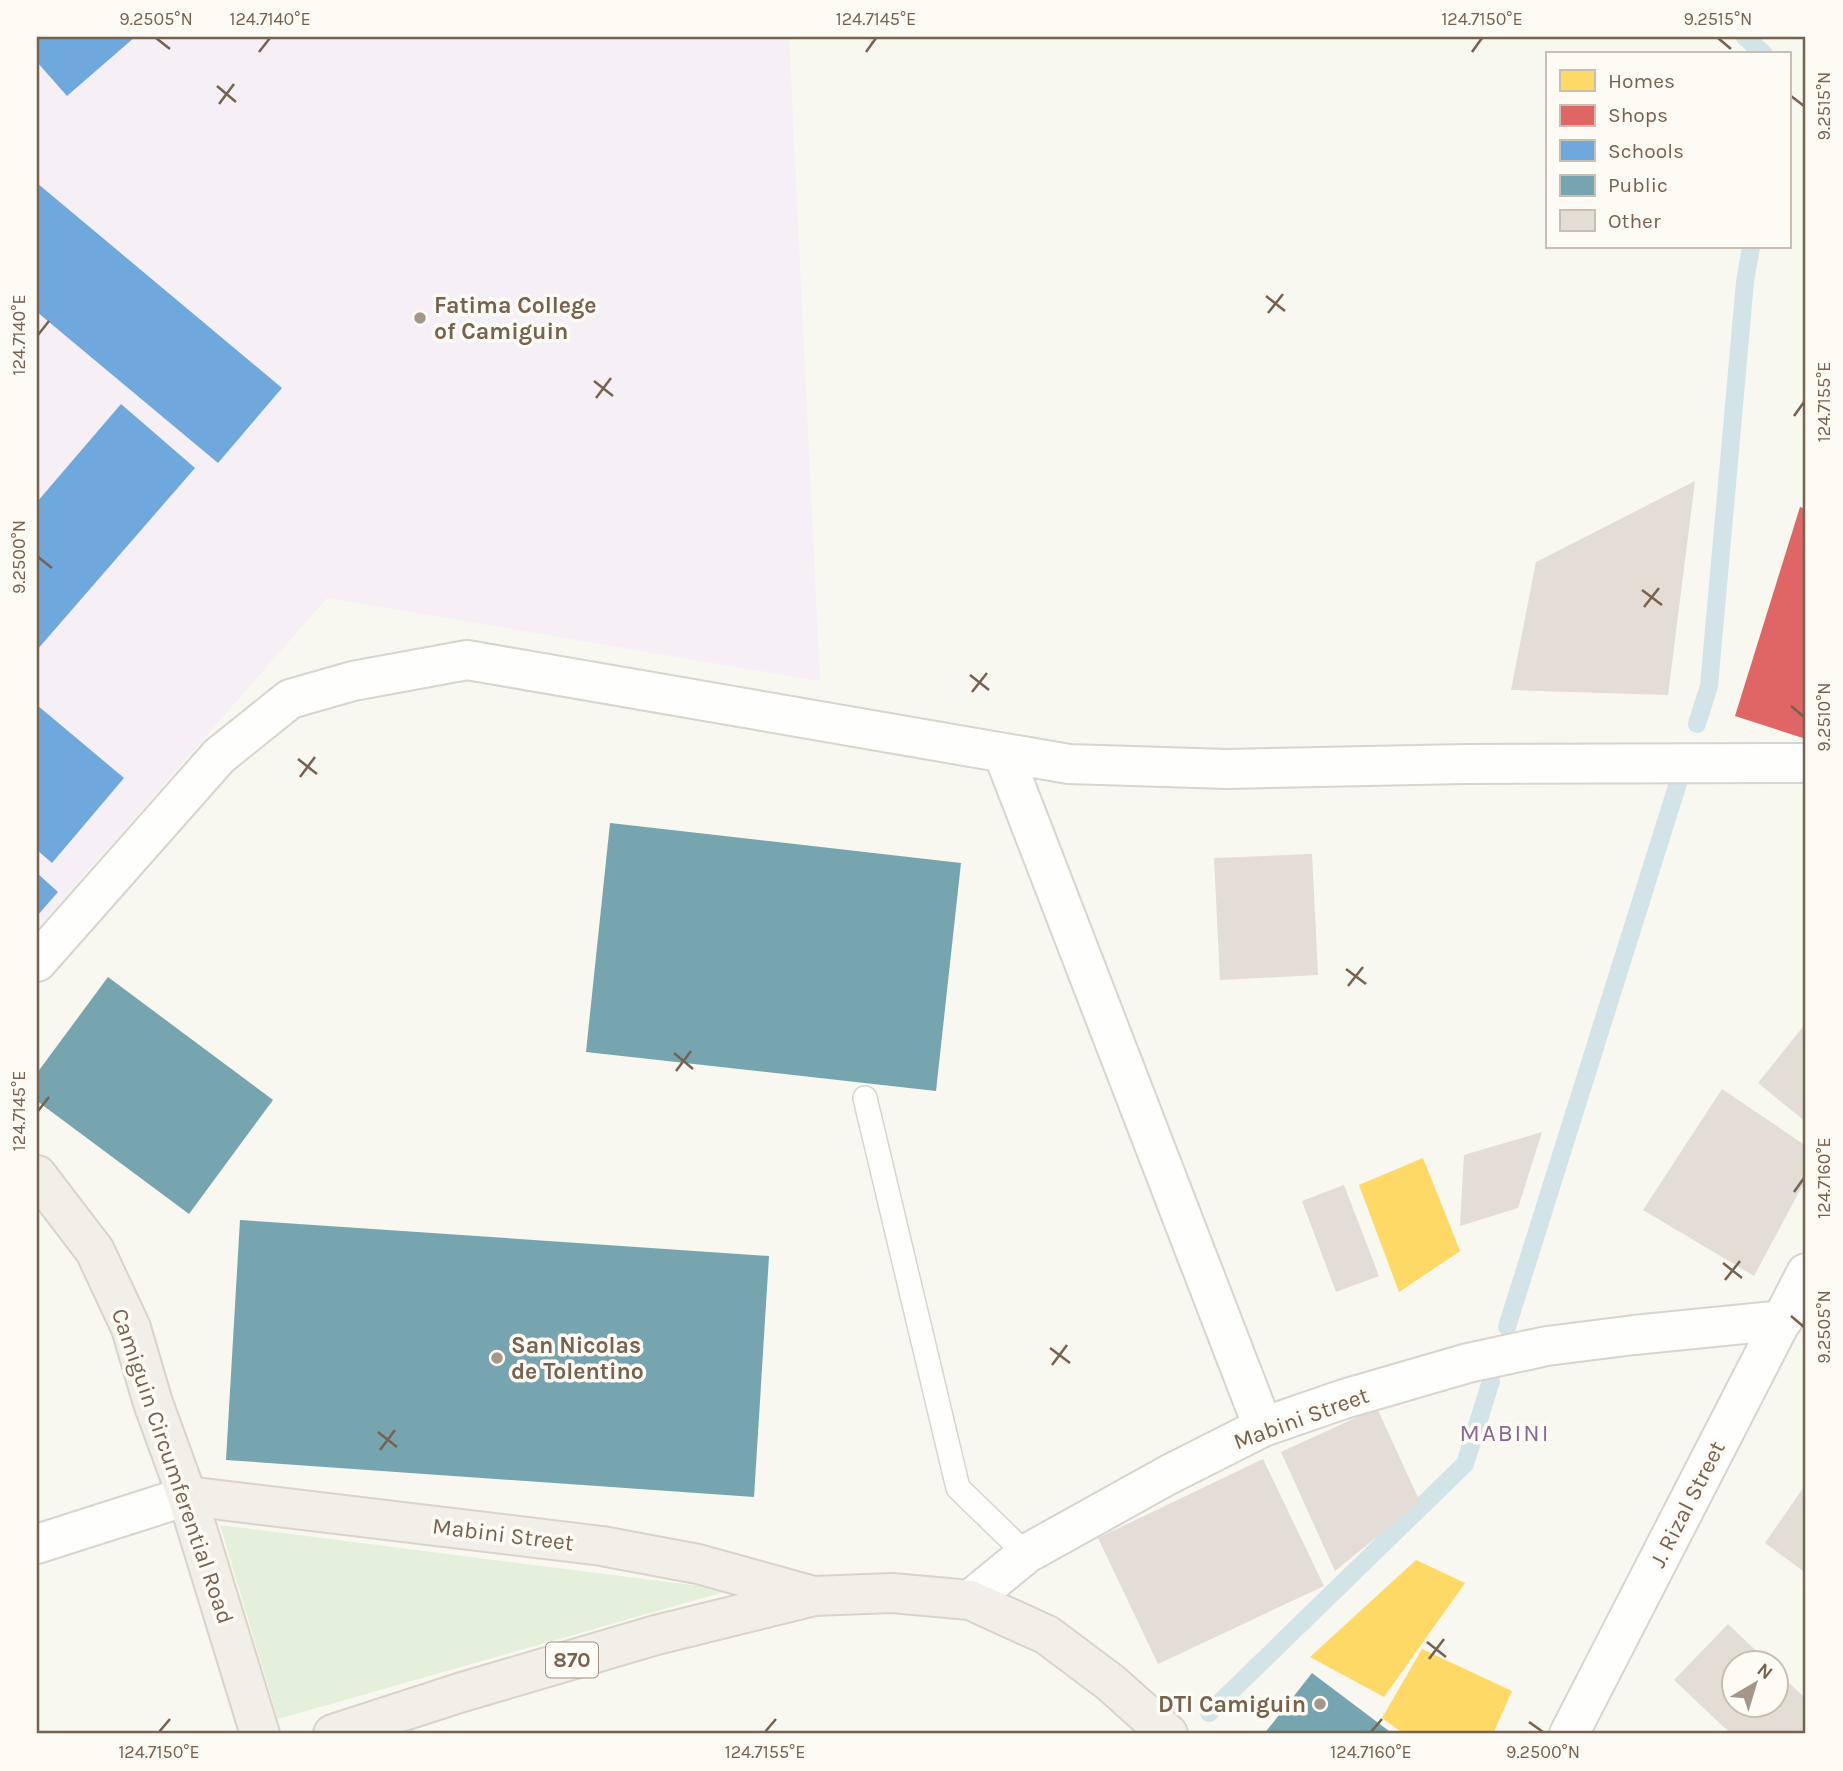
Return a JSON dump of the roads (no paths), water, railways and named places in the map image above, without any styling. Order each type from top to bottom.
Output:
[{"type":"main road","name":"Camiguin Circumferential Road","points":[[37,1175],[95,1251],[131,1328],[153,1403],[187,1496],[260,1734]]},
{"type":"main road","name":"Mabini Street","points":[[187,1496],[602,1546],[698,1564],[814,1596]]},
{"type":"main road","name":"Mabini Street","points":[[333,1734],[459,1693],[656,1635],[814,1596],[892,1593],[970,1600]]},
{"type":"main road","name":"870","points":[[970,1600],[1047,1635],[1111,1683],[1168,1734]]},
{"type":"street","points":[[37,962],[219,756],[290,699],[353,681],[467,660],[1069,764],[1227,769],[1465,764],[1806,763]]},
{"type":"street","points":[[1003,753],[1263,1427]]},
{"type":"street","name":"J. Rizal Street","points":[[1569,1734],[1806,1273]]},
{"type":"street","name":"Mabini Street","points":[[970,1600],[1026,1554],[1168,1475],[1263,1427],[1344,1399],[1456,1367],[1548,1346],[1783,1320]]},
{"type":"street","points":[[37,1544],[187,1496]]},
{"type":"lane","points":[[865,1098],[958,1488],[1026,1554]]},
{"type":"waterway","points":[[1745,37],[1762,52]]},
{"type":"waterway","points":[[1697,724],[1709,686],[1745,282],[1751,248]]},
{"type":"waterway","points":[[1507,1327],[1679,780]]},
{"type":"waterway","points":[[1209,1713],[1465,1464],[1491,1381]]},
{"type":"place","name":"Fatima College of Camiguin","points":[[420,318]]},
{"type":"place","name":"San Nicolas de Tolentino","points":[[497,1358]]},
{"type":"place","name":"DTI Camiguin","points":[[1320,1704]]},
{"type":"district","name":"MABINI","points":[[1505,1433]]}]
